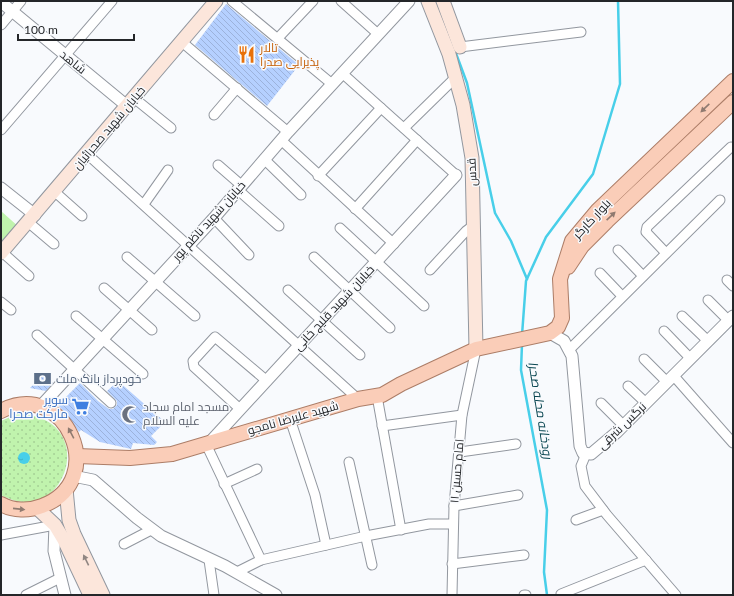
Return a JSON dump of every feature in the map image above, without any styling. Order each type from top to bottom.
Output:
[{"type":"main road","name":"خیابان شهید صحرائیان","points":[[1,253],[55,192],[216,1]]},
{"type":"main road","name":"قدس","points":[[428,1],[449,54],[463,105],[472,158],[476,349]]},
{"type":"main road","points":[[434,17],[445,6],[460,47]]},
{"type":"main road","name":"بلوار کارگر","points":[[560,279],[572,241],[598,210],[733,81]]},
{"type":"main road","name":"بلوار کارگر","points":[[560,279],[582,246],[606,220],[733,102]]},
{"type":"main road","points":[[550,333],[558,327],[562,318],[560,279]]},
{"type":"main road","name":"شهید علیرضا نامجو","points":[[77,456],[130,458],[172,454],[358,399],[377,396],[476,349],[550,333]]},
{"type":"main road","points":[[1,411],[8,407],[24,404],[40,407],[55,414],[67,425],[74,440],[77,456],[74,476],[66,489],[49,504],[37,508],[21,510],[1,504]]},
{"type":"main road","points":[[66,489],[69,520],[74,534],[103,595]]},
{"type":"main road","points":[[37,508],[54,525],[64,540],[90,595]]},
{"type":"street","points":[[1,25],[21,1]]},
{"type":"street","points":[[1,130],[112,1]]},
{"type":"street","points":[[232,1],[332,84]]},
{"type":"street","points":[[278,38],[313,1]]},
{"type":"street","points":[[341,1],[378,34]]},
{"type":"street","name":"خیابان شهید ناظم پور","points":[[40,407],[214,218],[284,136],[409,1]]},
{"type":"street","name":"شاهد","points":[[1,2],[66,56],[131,102]]},
{"type":"street","points":[[460,47],[581,32]]},
{"type":"street","points":[[182,42],[237,88],[284,136],[318,176],[394,244]]},
{"type":"street","points":[[342,73],[456,175]]},
{"type":"street","points":[[404,128],[455,78]]},
{"type":"street","points":[[214,116],[237,88]]},
{"type":"street","points":[[131,102],[171,128]]},
{"type":"street","points":[[318,176],[381,108]]},
{"type":"street","points":[[355,209],[417,140]]},
{"type":"street","points":[[666,253],[646,232],[647,227],[731,147]]},
{"type":"street","points":[[87,154],[358,399]]},
{"type":"street","points":[[264,159],[301,195]]},
{"type":"street","points":[[218,165],[278,226]]},
{"type":"street","points":[[144,204],[168,170]]},
{"type":"street","name":"خیابان شهید قلیچ خانی","points":[[209,442],[394,244],[456,175]]},
{"type":"street","points":[[1,188],[54,244]]},
{"type":"street","points":[[55,192],[82,216]]},
{"type":"street","points":[[550,333],[564,341],[569,350],[720,200]]},
{"type":"street","points":[[214,218],[249,255]]},
{"type":"street","points":[[430,270],[466,231],[474,225]]},
{"type":"street","points":[[340,228],[424,306]]},
{"type":"street","points":[[618,250],[643,276]]},
{"type":"street","points":[[1,253],[29,276]]},
{"type":"street","points":[[127,257],[195,316]]},
{"type":"street","points":[[314,257],[390,328]]},
{"type":"street","points":[[600,273],[622,296]]},
{"type":"street","points":[[104,288],[152,330]]},
{"type":"street","points":[[288,290],[360,355]]},
{"type":"street","points":[[708,300],[730,318]]},
{"type":"street","points":[[1,302],[11,310]]},
{"type":"street","points":[[76,316],[143,374]]},
{"type":"street","points":[[682,316],[708,341]]},
{"type":"street","name":"نرگس شرقی","points":[[569,350],[574,371],[580,446],[583,453],[591,454],[598,450],[730,318]]},
{"type":"street","points":[[664,332],[690,358]]},
{"type":"street","points":[[37,335],[110,403]]},
{"type":"street","points":[[240,409],[194,367],[193,361],[215,337],[267,380]]},
{"type":"street","name":"امام حسین ۱۱","points":[[452,595],[454,506],[460,452],[462,415],[476,349]]},
{"type":"street","points":[[644,359],[670,378],[733,443]]},
{"type":"street","points":[[628,386],[646,403]]},
{"type":"street","points":[[377,396],[401,530]]},
{"type":"street","points":[[600,403],[623,425]]},
{"type":"street","points":[[382,426],[462,415]]},
{"type":"street","points":[[290,420],[315,495],[326,545]]},
{"type":"street","points":[[209,442],[224,484],[261,560]]},
{"type":"street","points":[[460,452],[516,444]]},
{"type":"street","points":[[586,454],[581,466],[585,486],[603,510],[676,595]]},
{"type":"street","points":[[349,462],[372,565]]},
{"type":"street","points":[[224,484],[257,469]]},
{"type":"street","points":[[74,476],[92,480],[151,530],[176,544],[237,572],[276,595]]},
{"type":"street","points":[[454,506],[518,495]]},
{"type":"street","points":[[576,520],[603,510]]},
{"type":"street","points":[[237,572],[261,560],[366,536],[429,524],[453,524]]},
{"type":"street","points":[[1,535],[54,525],[54,551],[65,595]]},
{"type":"street","points":[[124,544],[151,530]]},
{"type":"street","points":[[452,564],[524,555]]},
{"type":"street","points":[[209,560],[214,595]]},
{"type":"street","points":[[561,594],[646,560]]},
{"type":"street","points":[[26,595],[60,578]]},
{"type":"green space","points":[[1,211],[20,228],[1,251]]},
{"type":"green space","points":[[17,414],[43,419],[60,432],[67,450],[66,468],[57,485],[43,498],[24,502],[1,495],[1,421]]},
{"type":"water","points":[[26,452],[29,453],[29,463],[22,464],[19,463],[18,456],[19,453]]},
{"type":"building","name":"تالار پذیرایی صدرا","points":[[226,4],[299,65],[267,106],[195,45]]},
{"type":"building","name":"خودپرداز بانک ملت","points":[[43,374],[53,383],[46,391],[30,388]]},
{"type":"building","name":"مسجد امام سجاد علیه السلام","points":[[118,381],[165,422],[151,436],[157,442],[154,445],[133,443],[131,449],[100,442],[81,430],[79,432],[58,405],[80,383],[98,401],[109,409],[113,409],[117,405],[117,401],[107,391]]},
{"type":"waterway","name":"رودخانه محله صحرا","points":[[522,335],[526,281],[546,237],[593,174],[620,84],[618,1]]},
{"type":"waterway","points":[[454,48],[467,83],[495,213],[511,241],[527,279]]},
{"type":"waterway","name":"رودخانه محله صحرا","points":[[522,344],[521,370],[547,510],[544,572],[547,595]]},
{"type":"place","name":"تالار پذیرایی صدرا","points":[[247,55]]},
{"type":"place","name":"خودپرداز بانک ملت","points":[[43,379]]},
{"type":"place","name":"سوپر مارکت صحرا","points":[[81,407]]},
{"type":"place","name":"مسجد امام سجاد علیه السلام","points":[[130,414]]}]
